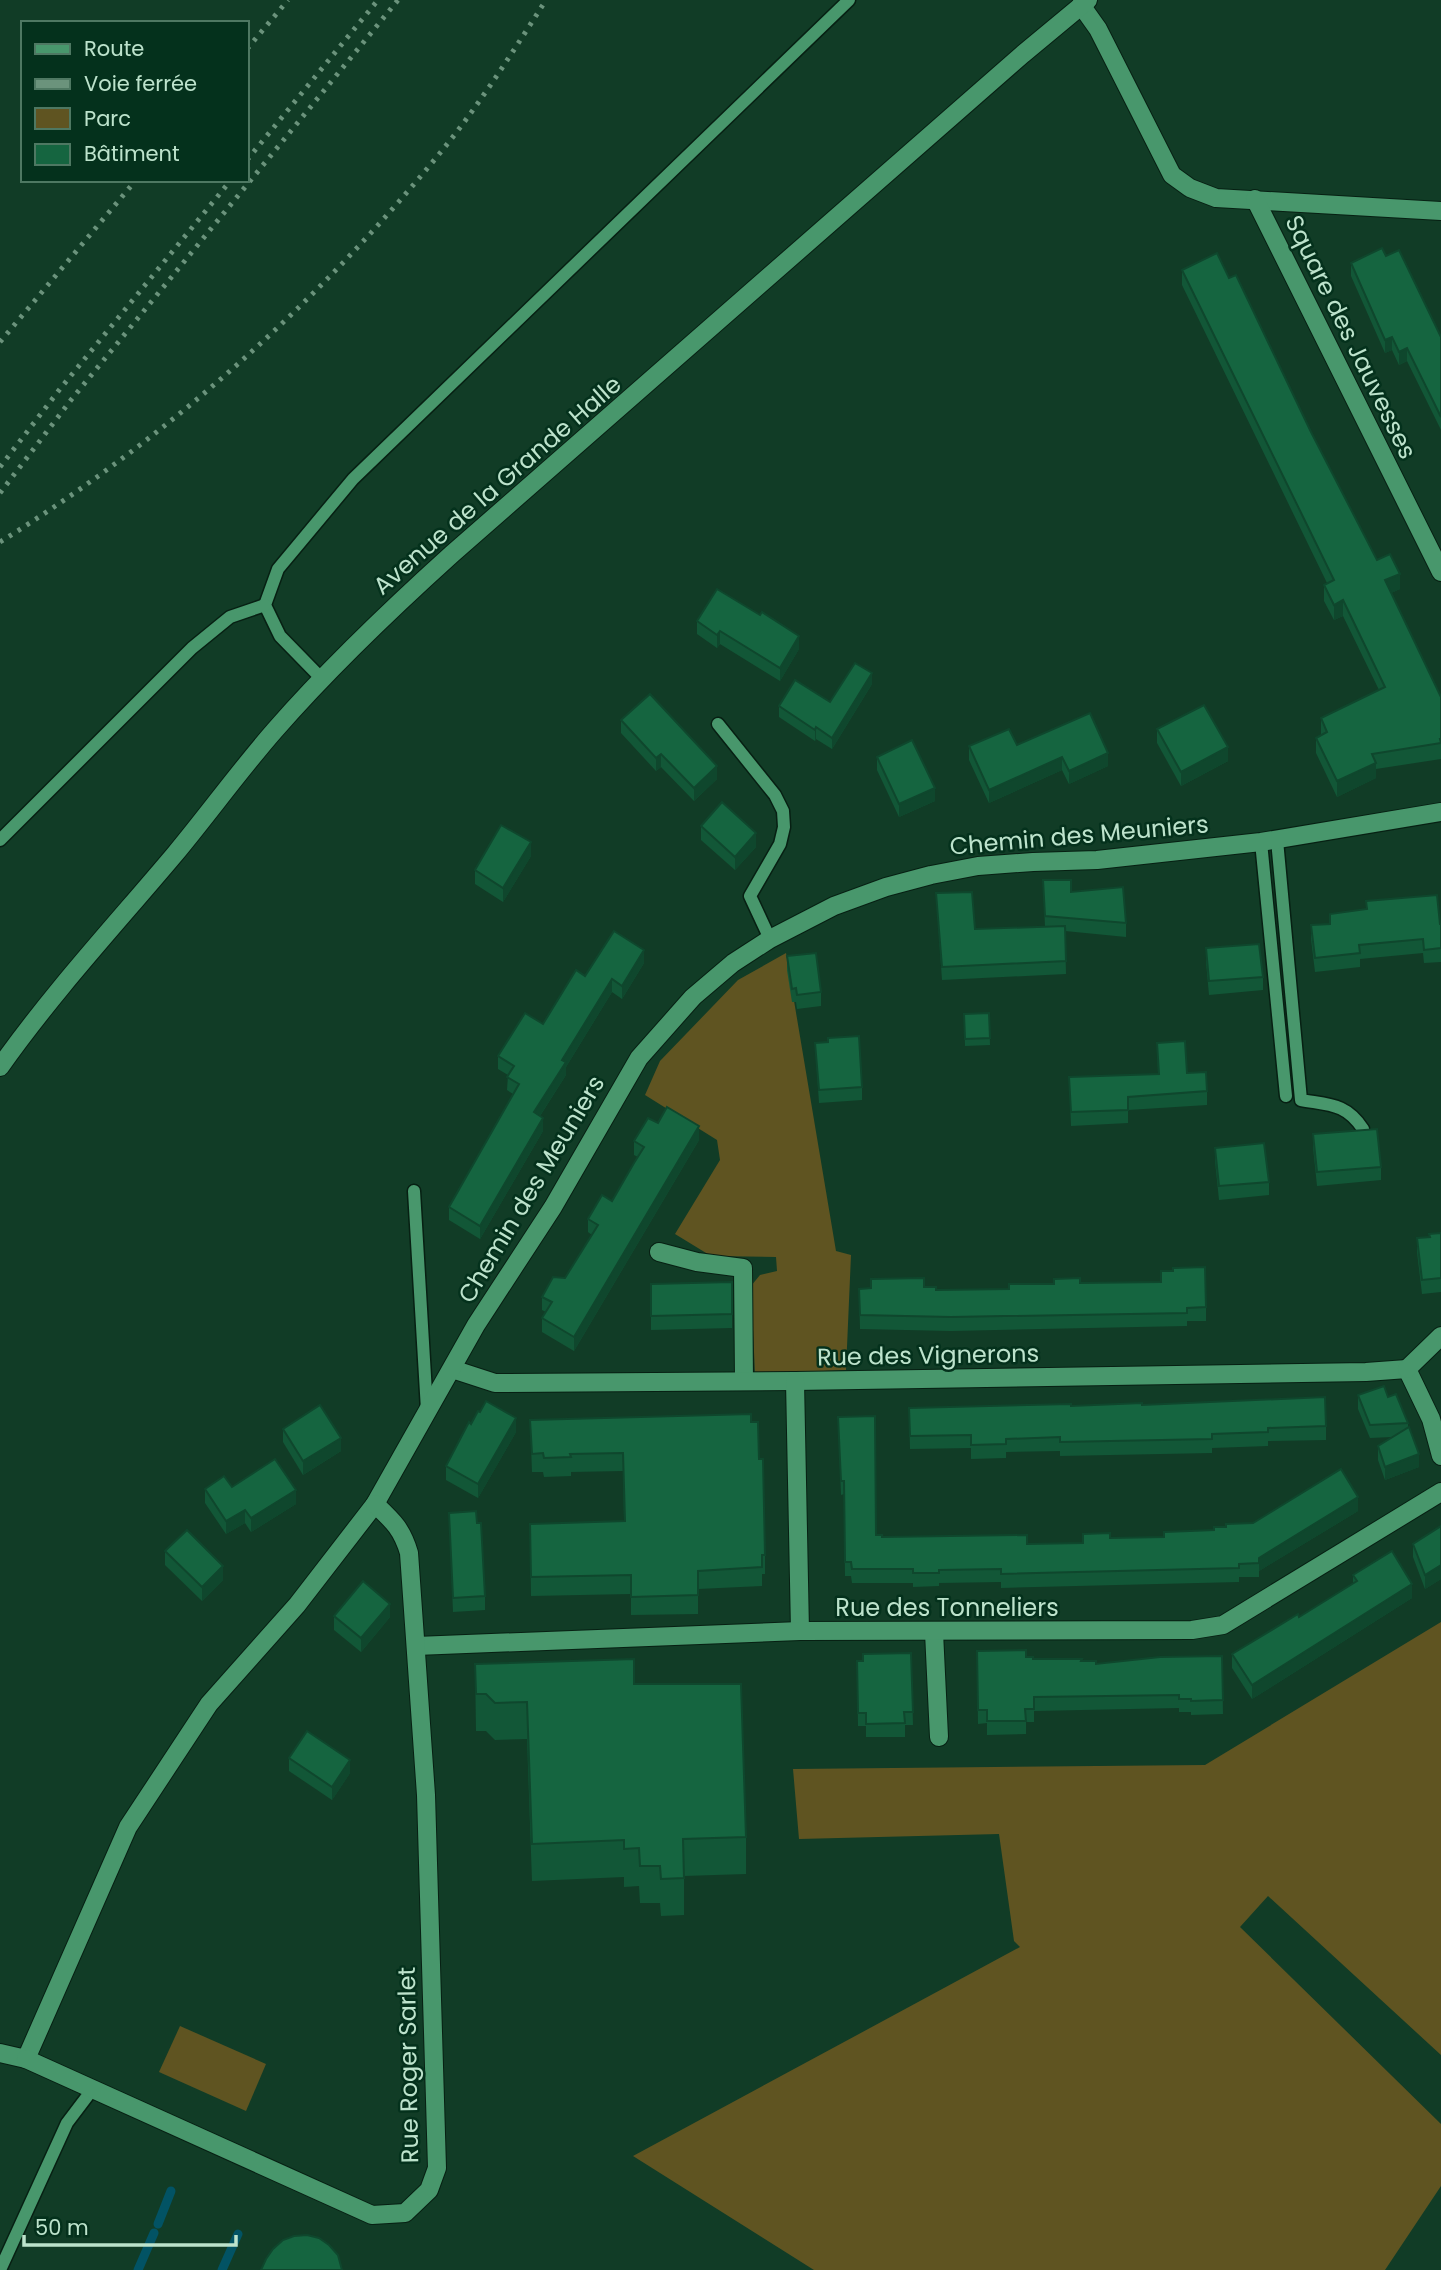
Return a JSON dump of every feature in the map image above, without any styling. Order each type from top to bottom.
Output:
[{"type":"street","points":[[1084,3],[1172,175],[1190,188],[1216,198],[1441,211]]},
{"type":"street","name":"Avenue de la Grande Halle","points":[[0,1067],[26,1030],[274,732],[365,635],[452,554],[1084,3]]},
{"type":"street","name":"Square des Jauvesses","points":[[1255,199],[1441,572]]},
{"type":"street","name":"Chemin des Meuniers","points":[[26,2059],[128,1827],[209,1704],[297,1605],[375,1504],[476,1325],[554,1207],[639,1058],[693,996],[733,963],[770,939],[834,906],[931,874],[978,866],[1097,860],[1269,841],[1441,812]]},
{"type":"street","points":[[659,1252],[697,1262],[743,1268],[744,1381]]},
{"type":"street","points":[[1441,1336],[1407,1369],[1431,1419],[1441,1456]]},
{"type":"street","name":"Rue des Vignerons","points":[[452,1369],[495,1383],[1366,1373],[1407,1369]]},
{"type":"street","points":[[795,1381],[800,1631]]},
{"type":"street","name":"Rue des Tonneliers","points":[[416,1646],[800,1631],[1192,1630],[1223,1625],[1441,1492]]},
{"type":"street","name":"Rue Roger Sarlet","points":[[26,2059],[372,2215],[405,2213],[429,2190],[437,2168],[426,1795],[410,1553],[397,1524],[375,1504]]},
{"type":"street","points":[[934,1632],[939,1737]]},
{"type":"street","points":[[1,2052],[26,2059]]},
{"type":"lane","points":[[321,679],[280,636],[265,605],[278,569],[353,479],[849,0]]},
{"type":"lane","points":[[0,840],[192,648],[230,617],[265,605]]},
{"type":"lane","points":[[719,724],[775,794],[783,811],[784,827],[780,844],[750,896],[770,939]]},
{"type":"lane","points":[[1269,841],[1286,1096]]},
{"type":"lane","points":[[1269,841],[1301,1100],[1337,1106],[1354,1115],[1363,1129]]},
{"type":"lane","points":[[414,1191],[428,1413]]},
{"type":"lane","points":[[0,2270],[67,2123],[92,2090]]},
{"type":"green space","points":[[786,953],[836,1251],[851,1255],[846,1370],[755,1374],[751,1286],[760,1275],[777,1271],[776,1257],[711,1256],[675,1234],[720,1160],[717,1140],[645,1095],[660,1061],[738,980]]},
{"type":"green space","points":[[1441,1622],[1441,2055],[1268,1896],[1240,1927],[1441,2124],[1441,2186],[1385,2270],[814,2270],[633,2156],[1020,1947],[1014,1941],[999,1834],[799,1839],[793,1769],[1205,1765]]},
{"type":"green space","points":[[180,2026],[266,2064],[246,2111],[159,2072]]},
{"type":"building","points":[[1382,248],[1386,256],[1399,250],[1441,337],[1441,417],[1407,348],[1399,352],[1392,337],[1385,340],[1351,263]]},
{"type":"building","points":[[1217,253],[1229,278],[1236,275],[1311,432],[1377,560],[1390,554],[1400,574],[1385,580],[1441,697],[1441,743],[1372,754],[1376,763],[1337,781],[1316,738],[1327,732],[1321,718],[1385,687],[1343,600],[1334,605],[1324,585],[1334,580],[1182,270]]},
{"type":"building","points":[[717,589],[760,615],[762,612],[799,636],[780,668],[720,631],[717,635],[697,621]]},
{"type":"building","points":[[855,663],[872,673],[832,738],[779,706],[795,680],[830,702]]},
{"type":"building","points":[[650,694],[717,766],[694,788],[661,754],[656,758],[621,720]]},
{"type":"building","points":[[1204,705],[1228,747],[1181,772],[1157,729]]},
{"type":"building","points":[[1090,713],[1108,753],[1069,771],[1062,757],[989,790],[969,746],[1009,729],[1017,745]]},
{"type":"building","points":[[912,740],[935,788],[899,804],[877,757]]},
{"type":"building","points":[[722,802],[756,833],[735,857],[701,826]]},
{"type":"building","points":[[501,825],[531,842],[503,888],[475,870]]},
{"type":"building","points":[[1043,880],[1071,880],[1071,892],[1123,887],[1126,923],[1045,916]]},
{"type":"building","points":[[972,892],[975,929],[1065,926],[1066,961],[942,967],[936,893]]},
{"type":"building","points":[[1437,895],[1441,948],[1424,950],[1423,939],[1359,945],[1360,953],[1315,958],[1311,925],[1330,924],[1330,914],[1367,909],[1366,901]]},
{"type":"building","points":[[614,931],[644,950],[622,986],[612,979],[562,1060],[566,1062],[534,1112],[543,1118],[480,1226],[449,1207],[519,1084],[507,1077],[514,1066],[498,1056],[525,1013],[543,1024],[576,970],[585,976]]},
{"type":"building","points":[[1259,944],[1263,977],[1209,981],[1206,948]]},
{"type":"building","points":[[816,953],[821,992],[797,995],[796,988],[792,989],[787,956]]},
{"type":"building","points":[[989,1013],[990,1038],[965,1039],[964,1014]]},
{"type":"building","points":[[859,1036],[862,1087],[819,1090],[815,1043],[828,1042],[828,1038]]},
{"type":"building","points":[[1185,1041],[1187,1073],[1206,1072],[1207,1091],[1128,1097],[1128,1110],[1071,1112],[1069,1077],[1159,1074],[1157,1043]]},
{"type":"building","points":[[667,1107],[699,1126],[574,1337],[542,1318],[552,1302],[542,1297],[553,1277],[565,1278],[598,1225],[588,1219],[602,1195],[612,1201],[644,1147],[634,1141],[648,1118],[658,1123]]},
{"type":"building","points":[[1377,1129],[1381,1167],[1317,1172],[1313,1134]]},
{"type":"building","points":[[1264,1143],[1269,1182],[1219,1186],[1215,1148]]},
{"type":"building","points":[[1441,1233],[1441,1278],[1422,1280],[1417,1238]]},
{"type":"building","points":[[1205,1267],[1206,1307],[1187,1308],[1187,1313],[951,1317],[860,1315],[859,1289],[871,1288],[871,1279],[924,1278],[924,1287],[936,1287],[936,1290],[1009,1289],[1009,1284],[1054,1284],[1054,1279],[1080,1278],[1080,1283],[1161,1282],[1161,1271]]},
{"type":"building","points":[[732,1282],[732,1314],[651,1316],[651,1284]]},
{"type":"building","points":[[1384,1386],[1388,1397],[1396,1394],[1408,1423],[1370,1425],[1358,1395]]},
{"type":"building","points":[[1325,1397],[1326,1426],[1212,1434],[1212,1439],[1060,1442],[1060,1437],[1006,1439],[1006,1444],[971,1445],[971,1435],[910,1436],[909,1408],[1142,1405]]},
{"type":"building","points":[[486,1401],[516,1418],[478,1484],[446,1466],[469,1422],[471,1424]]},
{"type":"building","points":[[320,1405],[341,1438],[303,1461],[283,1429]]},
{"type":"building","points":[[751,1414],[751,1422],[758,1422],[759,1459],[763,1459],[765,1555],[762,1555],[762,1567],[698,1571],[698,1595],[631,1597],[631,1575],[531,1577],[530,1524],[625,1521],[623,1453],[570,1454],[571,1457],[544,1458],[543,1453],[532,1454],[530,1420]]},
{"type":"building","points":[[875,1416],[876,1535],[882,1537],[1027,1535],[1027,1544],[1083,1543],[1083,1534],[1110,1533],[1110,1538],[1164,1537],[1164,1532],[1214,1530],[1214,1527],[1226,1527],[1226,1524],[1253,1523],[1341,1469],[1358,1497],[1259,1558],[1259,1563],[1239,1564],[1239,1568],[1001,1574],[1001,1569],[913,1573],[913,1569],[852,1569],[851,1562],[845,1562],[844,1481],[841,1481],[838,1417]]},
{"type":"building","points":[[1409,1427],[1419,1454],[1385,1467],[1378,1446]]},
{"type":"building","points":[[275,1459],[296,1490],[251,1518],[245,1510],[226,1521],[205,1489],[224,1476],[232,1487]]},
{"type":"building","points":[[476,1511],[477,1523],[481,1523],[485,1596],[453,1598],[449,1513]]},
{"type":"building","points":[[1441,1526],[1441,1565],[1425,1575],[1413,1544]]},
{"type":"building","points":[[187,1530],[223,1566],[202,1587],[165,1551]]},
{"type":"building","points":[[1392,1551],[1412,1584],[1252,1685],[1232,1654],[1357,1581],[1353,1575]]},
{"type":"building","points":[[363,1581],[390,1604],[361,1638],[334,1616]]},
{"type":"building","points":[[1026,1650],[1026,1657],[1033,1659],[1082,1659],[1081,1661],[1096,1661],[1096,1664],[1160,1657],[1222,1656],[1223,1700],[1191,1701],[1179,1699],[1179,1695],[1034,1697],[1034,1709],[1025,1709],[1026,1721],[987,1721],[987,1710],[978,1710],[977,1651]]},
{"type":"building","points":[[911,1653],[913,1712],[904,1712],[905,1723],[866,1724],[866,1713],[858,1713],[857,1661],[863,1661],[863,1654]]},
{"type":"building","points":[[634,1659],[634,1684],[741,1684],[746,1837],[683,1839],[684,1878],[661,1879],[660,1866],[640,1866],[639,1848],[624,1849],[624,1840],[532,1844],[527,1702],[495,1703],[486,1694],[476,1694],[475,1664]]},
{"type":"building","points":[[307,1731],[350,1760],[332,1787],[289,1758]]},
{"type":"building","points":[[307,2235],[319,2238],[329,2245],[338,2255],[342,2270],[261,2270],[273,2249],[283,2240]]},
{"type":"waterway","points":[[158,2224],[171,2191]]},
{"type":"waterway","points":[[138,2270],[154,2233]]},
{"type":"waterway","points":[[222,2270],[238,2234]]},
{"type":"railway","points":[[248,48],[288,0]]},
{"type":"railway","points":[[248,159],[378,0]]},
{"type":"railway","points":[[0,493],[71,400],[398,0]]},
{"type":"railway","points":[[0,542],[62,502],[180,414],[290,316],[342,264],[440,153],[482,98],[546,0]]},
{"type":"railway","points":[[0,342],[134,182]]},
{"type":"railway","points":[[0,467],[60,389],[229,182]]}]
